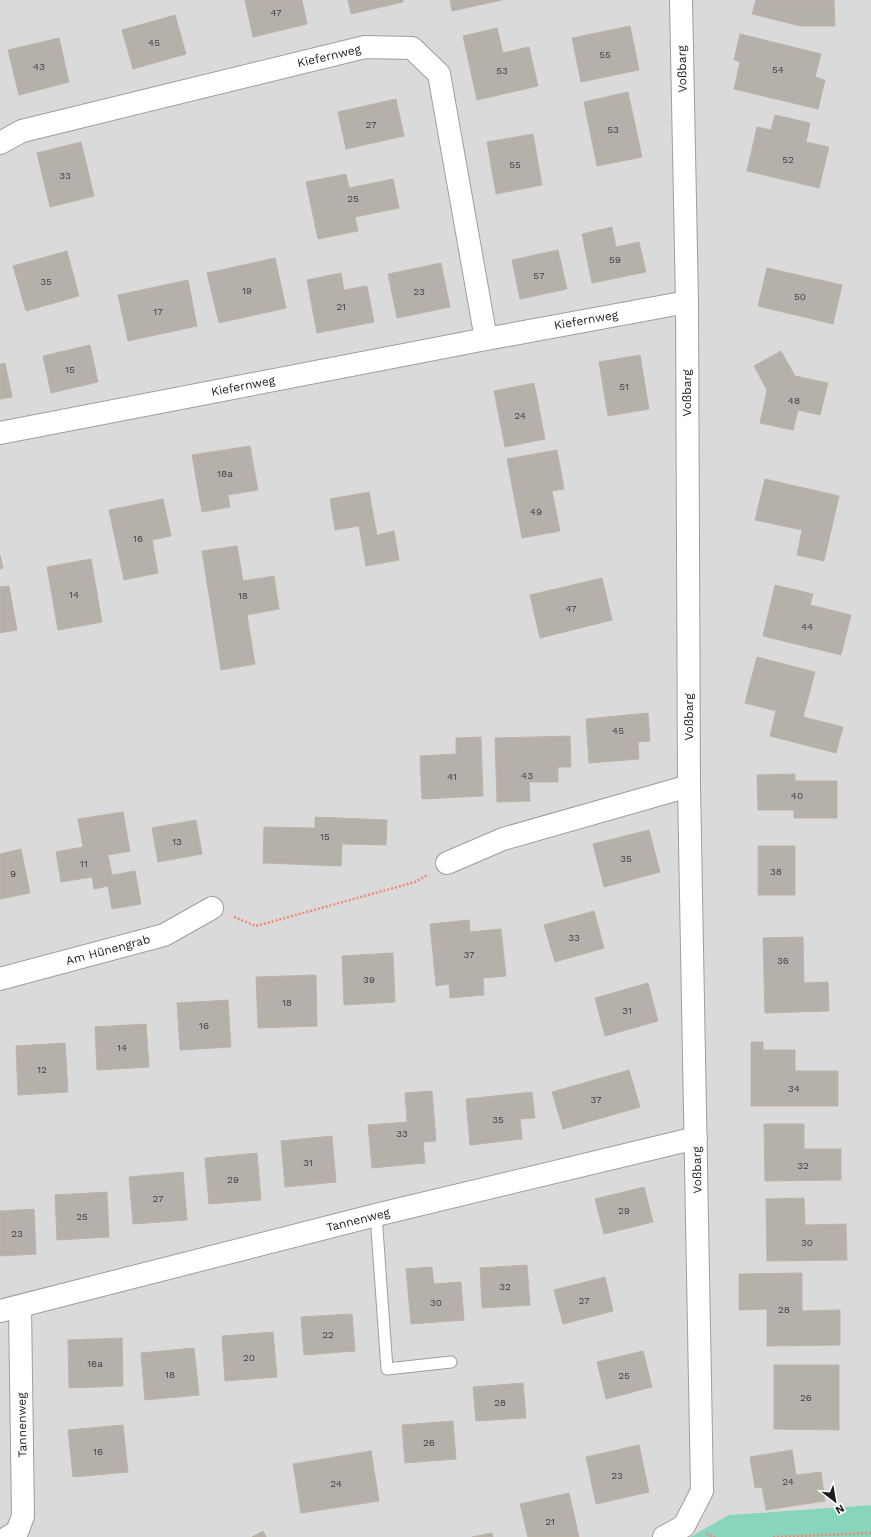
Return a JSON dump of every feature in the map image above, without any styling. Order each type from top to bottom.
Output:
[{"type":"street","name":"Voßbarg","points":[[664,1537],[684,1526],[702,1491],[689,786],[687,302],[681,0]]},
{"type":"street","name":"Kiefernweg","points":[[0,143],[22,131],[365,47],[412,48],[439,74],[486,338]]},
{"type":"street","name":"Kiefernweg","points":[[0,433],[486,338],[687,302]]},
{"type":"street","points":[[447,864],[503,840],[689,786]]},
{"type":"street","name":"Am Hünengrab","points":[[0,979],[164,935],[212,908]]},
{"type":"street","name":"Tannenweg","points":[[8,1537],[17,1532],[23,1516],[10,1309],[376,1216],[696,1138]]},
{"type":"lane","points":[[376,1216],[387,1368],[451,1362]]},
{"type":"path","points":[[212,908],[256,926],[415,882],[447,864]]},
{"type":"path","points":[[773,1537],[871,1533]]},
{"type":"shaded area","points":[[0,0],[871,0],[871,1505],[730,1515],[690,1537],[0,1537]]},
{"type":"green space","points":[[871,1505],[871,1537],[690,1537],[729,1515]]},
{"type":"building","points":[[245,0],[302,0],[307,24],[253,37]]},
{"type":"building","points":[[348,0],[403,0],[403,2],[351,14]]},
{"type":"building","points":[[450,0],[502,0],[452,11]]},
{"type":"building","points":[[756,0],[834,0],[835,26],[800,26],[752,14]]},
{"type":"building","points":[[175,15],[186,54],[133,69],[122,30]]},
{"type":"building","points":[[630,26],[639,70],[581,82],[572,38]]},
{"type":"building","points":[[497,28],[503,53],[529,47],[538,86],[477,100],[463,36]]},
{"type":"building","points":[[740,34],[821,54],[815,77],[825,80],[818,109],[734,89],[740,62],[734,60]]},
{"type":"building","points":[[59,38],[69,82],[19,95],[8,50]]},
{"type":"building","points":[[628,92],[642,157],[597,166],[584,102]]},
{"type":"building","points":[[396,99],[404,136],[346,149],[338,112]]},
{"type":"building","points":[[775,115],[810,123],[806,142],[829,147],[819,188],[747,171],[757,127],[771,130]]},
{"type":"building","points":[[533,134],[542,185],[496,194],[487,142]]},
{"type":"building","points":[[81,142],[94,196],[50,207],[37,153]]},
{"type":"building","points":[[346,174],[349,188],[393,179],[399,208],[355,217],[358,231],[318,239],[306,182]]},
{"type":"building","points":[[612,227],[616,247],[639,242],[646,272],[592,283],[582,234]]},
{"type":"building","points":[[558,250],[567,289],[520,299],[512,260]]},
{"type":"building","points":[[67,251],[79,296],[26,311],[13,266]]},
{"type":"building","points":[[275,258],[286,308],[219,323],[207,273]]},
{"type":"building","points":[[441,263],[450,307],[397,318],[388,274]]},
{"type":"building","points":[[767,268],[842,285],[833,324],[758,306]]},
{"type":"building","points":[[341,273],[344,290],[367,286],[374,322],[317,333],[307,280]]},
{"type":"building","points":[[188,280],[197,326],[128,341],[118,295]]},
{"type":"building","points":[[90,345],[98,382],[51,393],[43,356]]},
{"type":"building","points":[[781,351],[795,376],[828,383],[820,415],[798,410],[793,430],[760,423],[767,390],[754,366]]},
{"type":"building","points":[[640,355],[649,409],[608,416],[599,362]]},
{"type":"building","points":[[5,363],[12,397],[0,399],[0,364]]},
{"type":"building","points":[[534,383],[545,439],[505,447],[494,391]]},
{"type":"building","points":[[250,446],[258,490],[228,495],[230,507],[202,512],[192,455]]},
{"type":"building","points":[[557,450],[564,489],[552,491],[560,531],[522,538],[507,459]]},
{"type":"building","points":[[765,479],[839,496],[824,561],[797,555],[802,530],[755,520]]},
{"type":"building","points":[[369,492],[377,535],[394,531],[399,560],[366,566],[359,526],[335,530],[330,499]]},
{"type":"building","points":[[163,499],[171,536],[152,540],[158,573],[124,580],[109,510]]},
{"type":"building","points":[[237,546],[243,581],[274,576],[279,609],[247,615],[255,664],[221,670],[202,551]]},
{"type":"building","points":[[0,555],[3,568],[0,569]]},
{"type":"building","points":[[91,559],[102,622],[58,630],[47,567]]},
{"type":"building","points":[[602,578],[612,620],[540,638],[530,595]]},
{"type":"building","points":[[775,585],[813,594],[810,605],[851,615],[841,655],[763,636]]},
{"type":"building","points":[[9,586],[17,630],[0,633],[0,587]]},
{"type":"building","points":[[757,657],[815,672],[803,717],[843,727],[836,753],[770,736],[776,711],[745,703]]},
{"type":"building","points":[[648,713],[650,741],[638,742],[639,759],[589,763],[586,719]]},
{"type":"building","points":[[570,736],[571,767],[558,767],[558,782],[529,782],[530,801],[497,802],[495,738]]},
{"type":"building","points":[[481,737],[483,796],[422,799],[420,756],[456,754],[456,738]]},
{"type":"building","points":[[795,774],[795,781],[837,781],[837,818],[794,818],[794,810],[758,810],[757,775]]},
{"type":"building","points":[[123,812],[130,851],[108,855],[112,875],[135,871],[141,904],[112,909],[108,886],[94,889],[92,877],[61,882],[56,852],[83,847],[78,819]]},
{"type":"building","points":[[315,817],[387,820],[386,845],[342,844],[341,866],[263,863],[264,827],[315,828]]},
{"type":"building","points":[[196,820],[202,854],[158,862],[152,828]]},
{"type":"building","points":[[649,830],[660,872],[604,887],[593,844]]},
{"type":"building","points":[[758,846],[795,846],[795,895],[758,895]]},
{"type":"building","points":[[21,849],[30,893],[0,899],[0,854]]},
{"type":"building","points":[[594,911],[604,948],[555,962],[544,925]]},
{"type":"building","points":[[469,920],[470,932],[501,929],[506,976],[483,978],[484,995],[450,998],[449,984],[436,986],[430,924]]},
{"type":"building","points":[[803,937],[804,983],[828,982],[829,1011],[765,1013],[763,938]]},
{"type":"building","points":[[393,953],[395,1002],[344,1005],[342,956]]},
{"type":"building","points":[[316,975],[317,1026],[258,1028],[256,977]]},
{"type":"building","points":[[648,983],[658,1021],[605,1036],[595,998]]},
{"type":"building","points":[[228,1000],[231,1047],[180,1050],[177,1003]]},
{"type":"building","points":[[146,1024],[149,1067],[97,1070],[95,1027]]},
{"type":"building","points":[[751,1042],[763,1042],[763,1050],[795,1050],[795,1071],[838,1071],[838,1106],[751,1106]]},
{"type":"building","points":[[65,1043],[68,1092],[18,1095],[16,1046]]},
{"type":"building","points":[[629,1070],[640,1107],[563,1129],[552,1092]]},
{"type":"building","points":[[432,1091],[436,1141],[423,1142],[425,1163],[372,1168],[368,1125],[407,1122],[405,1093]]},
{"type":"building","points":[[532,1092],[535,1118],[520,1119],[522,1139],[470,1145],[466,1099]]},
{"type":"building","points":[[764,1124],[804,1124],[804,1149],[841,1149],[841,1180],[765,1181]]},
{"type":"building","points":[[332,1136],[336,1182],[285,1187],[281,1141]]},
{"type":"building","points":[[257,1153],[261,1200],[209,1204],[205,1158]]},
{"type":"building","points":[[183,1172],[187,1220],[133,1224],[129,1177]]},
{"type":"building","points":[[644,1187],[653,1222],[604,1234],[595,1199]]},
{"type":"building","points":[[107,1192],[109,1237],[57,1240],[55,1195]]},
{"type":"building","points":[[804,1198],[805,1225],[846,1224],[847,1260],[767,1261],[766,1199]]},
{"type":"building","points":[[34,1209],[36,1254],[0,1256],[0,1211]]},
{"type":"building","points":[[527,1265],[530,1305],[482,1308],[480,1268]]},
{"type":"building","points":[[432,1267],[434,1284],[461,1282],[464,1320],[411,1324],[406,1269]]},
{"type":"building","points":[[802,1273],[802,1311],[840,1310],[840,1345],[767,1346],[767,1309],[739,1310],[739,1274]]},
{"type":"building","points":[[605,1277],[613,1311],[563,1324],[554,1290]]},
{"type":"building","points":[[352,1314],[355,1351],[304,1355],[301,1317]]},
{"type":"building","points":[[273,1332],[277,1377],[225,1381],[222,1336]]},
{"type":"building","points":[[122,1338],[123,1386],[69,1388],[68,1340]]},
{"type":"building","points":[[194,1348],[199,1395],[145,1400],[141,1353]]},
{"type":"building","points":[[643,1351],[652,1387],[606,1399],[597,1362]]},
{"type":"building","points":[[774,1365],[839,1365],[839,1430],[774,1429]]},
{"type":"building","points":[[523,1383],[526,1418],[476,1421],[473,1387]]},
{"type":"building","points":[[453,1421],[456,1459],[405,1463],[402,1425]]},
{"type":"building","points":[[123,1425],[128,1472],[73,1477],[68,1430]]},
{"type":"building","points":[[639,1445],[649,1492],[596,1504],[586,1457]]},
{"type":"building","points":[[792,1450],[796,1475],[821,1472],[825,1501],[766,1510],[762,1487],[755,1488],[750,1457]]},
{"type":"building","points":[[371,1451],[379,1501],[301,1513],[293,1464]]},
{"type":"building","points":[[569,1493],[579,1537],[528,1537],[520,1504]]},
{"type":"building","points":[[263,1531],[266,1537],[252,1537]]},
{"type":"building","points":[[492,1533],[493,1537],[472,1537]]}]
